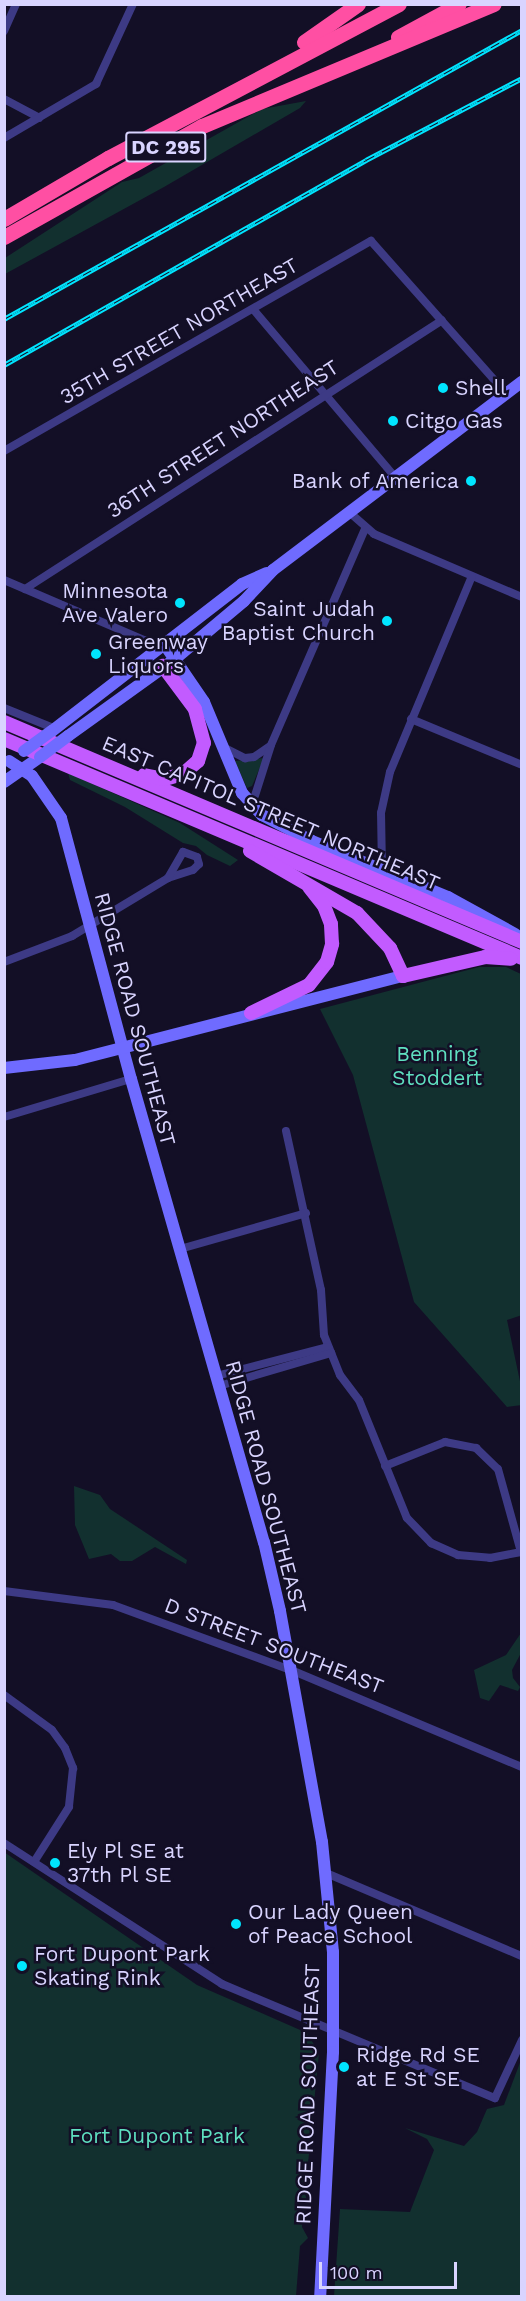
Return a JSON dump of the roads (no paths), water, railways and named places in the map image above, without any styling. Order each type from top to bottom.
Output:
[{"type":"highway","points":[[201,107],[323,31],[358,4]]},
{"type":"highway","name":"DC 295","points":[[4,219],[72,178],[201,107],[399,4]]},
{"type":"highway","points":[[334,70],[459,4]]},
{"type":"highway","name":"DC 295","points":[[4,237],[202,126],[493,4]]},
{"type":"highway","points":[[4,207],[72,178]]},
{"type":"main road","points":[[4,782],[169,662],[244,601],[273,570],[522,382]]},
{"type":"main road","points":[[6,761],[54,730],[242,584],[273,570]]},
{"type":"main road","points":[[75,753],[165,779],[194,766],[203,750],[203,730],[169,662],[165,645]]},
{"type":"main road","points":[[153,652],[169,662]]},
{"type":"main road","name":"EAST CAPITOL STREET NORTHEAST","points":[[169,662],[204,702],[252,805],[274,823],[465,905],[522,940]]},
{"type":"main road","name":"EAST CAPITOL STREET NORTHEAST","points":[[4,723],[522,940]]},
{"type":"main road","points":[[4,739],[522,959]]},
{"type":"main road","name":"RIDGE ROAD SOUTHEAST","points":[[6,761],[24,769],[61,818],[122,1048],[264,1542],[291,1670],[326,1873],[334,2032],[320,2296]]},
{"type":"main road","points":[[180,813],[339,900],[367,921],[393,952],[403,976]]},
{"type":"main road","points":[[251,1012],[309,985],[330,953],[333,932],[326,909],[312,890],[290,874]]},
{"type":"main road","points":[[4,1068],[65,1062],[251,1012],[485,957],[522,959]]},
{"type":"street","points":[[4,31],[16,4]]},
{"type":"street","points":[[4,138],[96,84],[133,4]]},
{"type":"street","points":[[4,99],[39,118]]},
{"type":"street","name":"35TH STREET NORTHEAST","points":[[4,451],[371,241],[442,320]]},
{"type":"street","points":[[253,309],[395,477]]},
{"type":"street","points":[[442,320],[506,393]]},
{"type":"street","name":"36TH STREET NORTHEAST","points":[[25,589],[442,320]]},
{"type":"street","points":[[349,512],[365,529],[522,597]]},
{"type":"street","points":[[252,805],[271,745],[365,529]]},
{"type":"street","points":[[382,869],[385,788],[411,719],[472,576]]},
{"type":"street","points":[[4,580],[144,640],[165,645]]},
{"type":"street","points":[[144,640],[153,652]]},
{"type":"street","points":[[4,708],[54,730]]},
{"type":"street","points":[[411,719],[522,765]]},
{"type":"street","points":[[224,747],[236,755],[254,757],[271,745]]},
{"type":"street","points":[[4,962],[90,927],[168,878]]},
{"type":"street","points":[[4,1117],[131,1079]]},
{"type":"street","points":[[286,1131],[306,1213],[330,1350],[340,1375],[357,1395],[385,1466],[408,1518],[431,1543],[468,1557],[490,1558],[521,1552],[498,1469],[476,1448],[445,1442],[385,1466]]},
{"type":"street","points":[[180,1249],[306,1213]]},
{"type":"street","points":[[218,1381],[330,1350]]},
{"type":"street","name":"D STREET SOUTHEAST","points":[[4,1591],[107,1603],[291,1670],[522,1767]]},
{"type":"street","points":[[4,1695],[57,1735],[73,1768],[69,1807],[34,1862]]},
{"type":"street","points":[[4,1843],[209,1977],[334,2032],[495,2098],[522,2040]]},
{"type":"street","points":[[326,1873],[522,1956]]},
{"type":"railway","points":[[4,319],[522,30]]},
{"type":"railway","points":[[4,365],[366,160],[522,78]]},
{"type":"place","name":"Shell","points":[[443,388]]},
{"type":"place","name":"Citgo Gas","points":[[393,421]]},
{"type":"place","name":"Bank of America","points":[[471,481]]},
{"type":"place","name":"Minnesota Ave Valero","points":[[180,603]]},
{"type":"place","name":"Saint Judah Baptist Church","points":[[387,621]]},
{"type":"place","name":"Greenway Liquors","points":[[96,654]]},
{"type":"place","name":"Ely Pl SE at 37th Pl SE","points":[[55,1863]]},
{"type":"place","name":"Our Lady Queen of Peace School","points":[[236,1924]]},
{"type":"place","name":"Fort Dupont Park Skating Rink","points":[[22,1966]]},
{"type":"place","name":"Ridge Rd SE at E St SE","points":[[344,2067]]},
{"type":"park label","name":"Benning Stoddert","points":[[437,1066]]},
{"type":"park label","name":"Fort Dupont Park","points":[[157,2136]]}]
